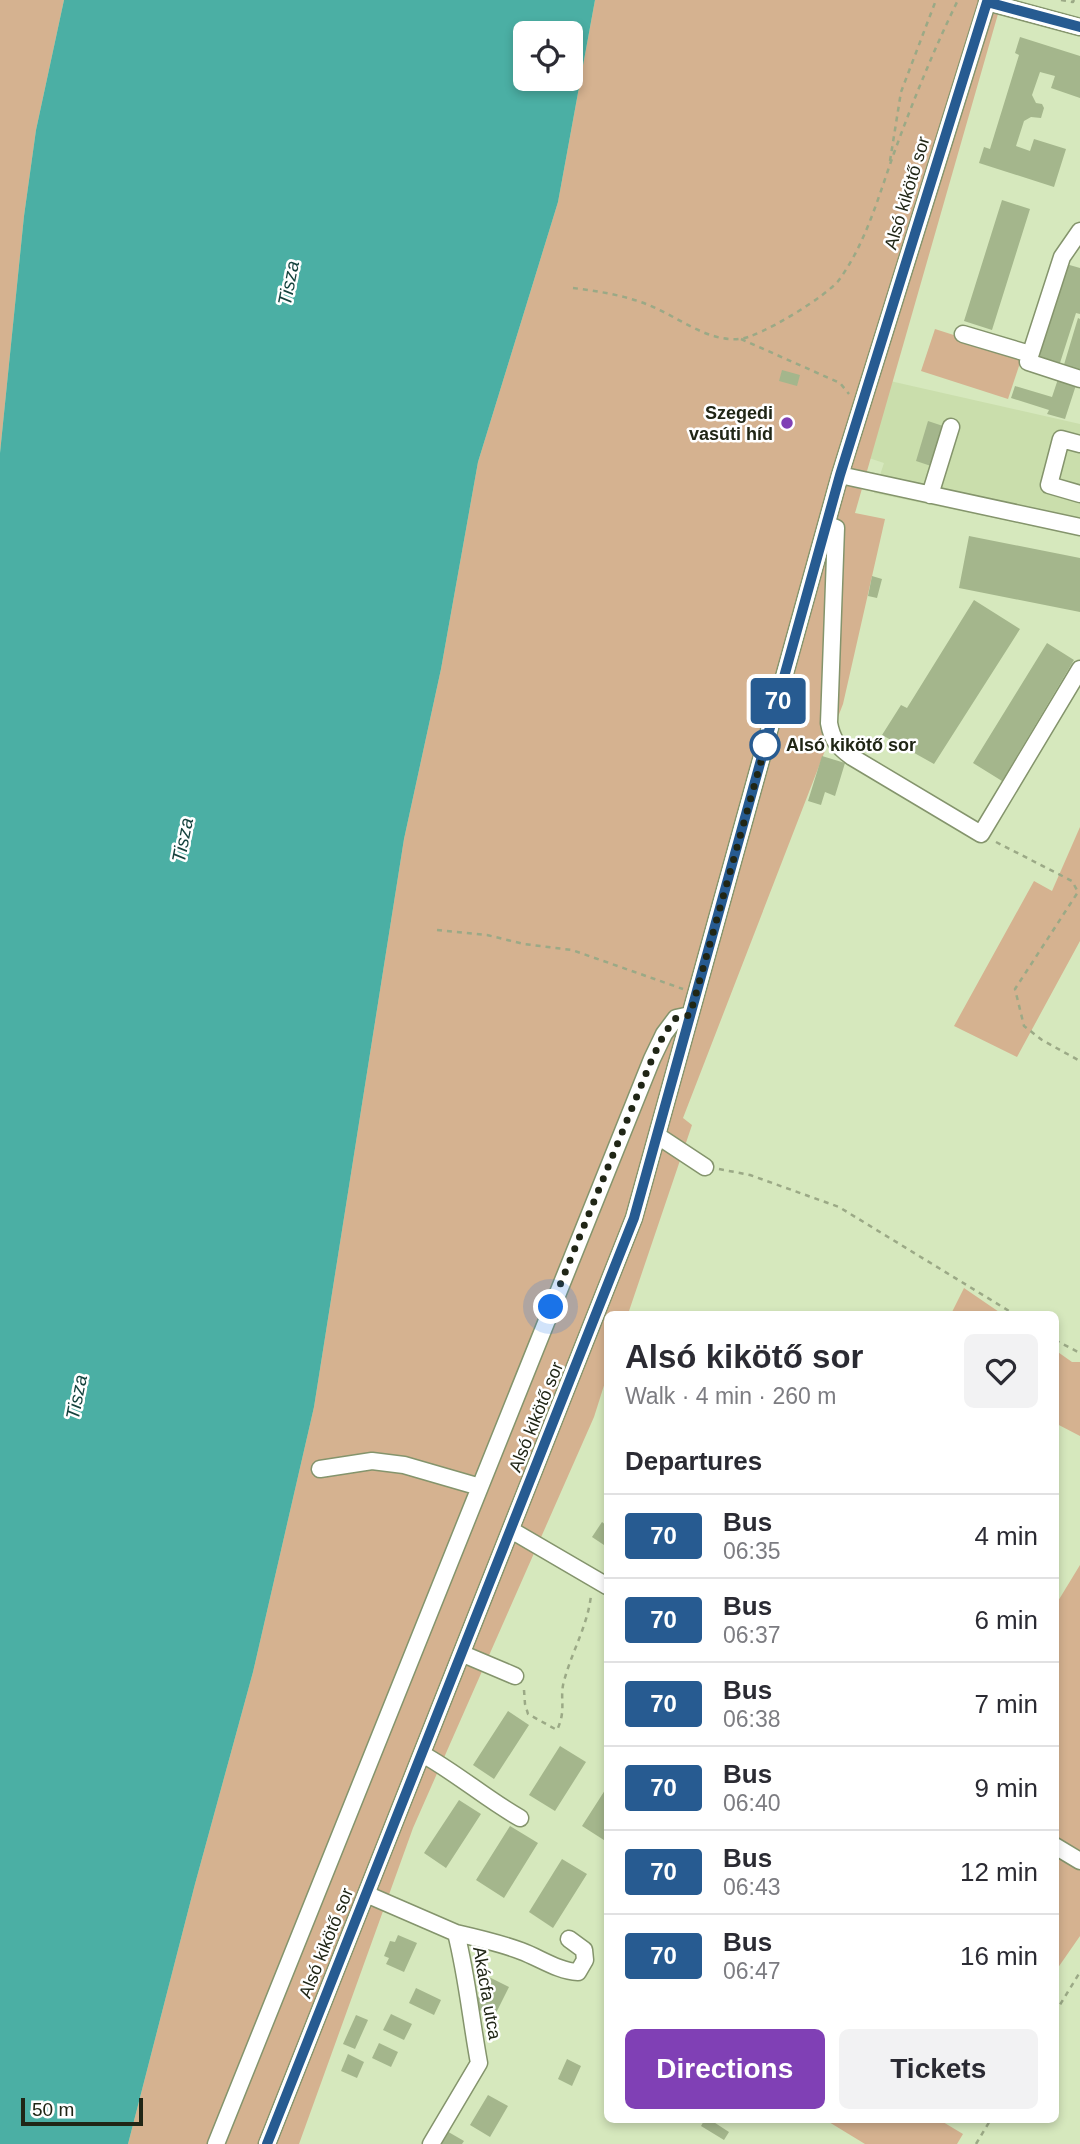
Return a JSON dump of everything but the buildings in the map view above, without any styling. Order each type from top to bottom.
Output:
[{"type":"street","points":[[988,1],[1080,27]]},
{"type":"street","name":"Alsó kikötő sor","points":[[267,2144],[634,1218],[840,475],[988,1]]},
{"type":"street","points":[[1080,231],[1062,257],[1028,362],[1080,379]]},
{"type":"street","points":[[963,334],[1030,354]]},
{"type":"street","points":[[930,495],[951,427]]},
{"type":"street","points":[[1080,444],[1060,439],[1049,485],[1080,494]]},
{"type":"street","points":[[840,475],[1080,527]]},
{"type":"street","points":[[827,524],[836,528],[829,723],[832,738],[839,748],[852,757],[981,834],[1080,669]]},
{"type":"street","points":[[216,2144],[652,1059],[664,1034],[676,1018],[690,1015]]},
{"type":"street","points":[[658,1136],[705,1167]]},
{"type":"street","points":[[320,1469],[372,1461],[404,1465],[480,1487]]},
{"type":"street","points":[[511,1530],[600,1581]]},
{"type":"street","points":[[463,1654],[515,1676]]},
{"type":"street","points":[[422,1754],[451,1770],[489,1801],[520,1818]]},
{"type":"street","points":[[1059,1848],[1080,1861]]},
{"type":"street","name":"Akácfa utca","points":[[366,1894],[456,1933],[479,2063],[432,2144]]},
{"type":"street","points":[[456,1933],[482,1938],[522,1951],[568,1971],[578,1972],[585,1960],[584,1950],[569,1939]]},
{"type":"path","points":[[888,170],[901,92],[936,0]]},
{"type":"path","points":[[741,340],[821,297],[838,281],[866,229],[930,60],[958,0]]},
{"type":"path","points":[[1061,0],[1074,0]]},
{"type":"path","points":[[573,288],[644,303],[704,332],[720,338],[741,340],[840,383],[861,406]]},
{"type":"path","points":[[981,834],[1072,881],[1077,892],[1015,989],[1024,1026],[1042,1040],[1080,1061]]},
{"type":"path","points":[[437,930],[486,935],[524,944],[572,950],[696,993]]},
{"type":"path","points":[[705,1167],[750,1175],[838,1207],[1009,1311]]},
{"type":"path","points":[[1059,1342],[1080,1353]]},
{"type":"path","points":[[515,1676],[524,1686],[528,1714],[557,1730],[564,1716],[563,1684],[600,1581]]},
{"type":"path","points":[[1059,2006],[1080,1972]]},
{"type":"path","points":[[976,2144],[989,2123]]},
{"type":"shaded area","points":[[0,0],[64,0],[36,130],[24,216],[0,453]]},
{"type":"shaded area","points":[[595,0],[1002,0],[855,513],[885,519],[843,704],[683,1118],[692,1125],[629,1311],[604,1311],[604,1385],[594,1417],[413,1828],[299,2144],[128,2144],[253,1672],[314,1407],[404,839],[441,669],[478,462],[558,202],[578,91],[583,91],[583,66]]},
{"type":"shaded area","points":[[935,329],[1022,357],[1008,399],[921,371]]},
{"type":"shaded area","points":[[890,381],[1080,424],[1080,536],[874,493],[884,463],[866,457]]},
{"type":"shaded area","points":[[1080,827],[1080,941],[1017,1057],[954,1026],[1034,881],[1052,891]]},
{"type":"shaded area","points":[[964,1288],[998,1311],[952,1311]]},
{"type":"shaded area","points":[[1059,1353],[1072,1362],[1080,1362],[1080,1436],[1059,1425]]},
{"type":"shaded area","points":[[1080,1565],[1080,1936],[1059,1966],[1059,1599]]},
{"type":"shaded area","points":[[831,2123],[945,2123],[963,2134],[957,2144],[865,2144]]},
{"type":"water","name":"Tisza","points":[[64,0],[595,0],[583,66],[583,21],[513,21],[513,91],[578,91],[558,202],[478,462],[441,669],[404,839],[314,1407],[253,1672],[128,2144],[0,2144],[0,453],[24,216],[36,130]]},
{"type":"bus line","name":"70","points":[[267,2144],[560,1411],[634,1218],[840,475],[987,2],[1080,27]]},
{"type":"place","name":"Szegedi vasúti híd","points":[[787,423]]},
{"type":"place","name":"Alsó kikötő sor","points":[[765,745]]},
{"type":"route","points":[[551,1307],[652,1059],[664,1034],[676,1018],[690,1015],[769,733],[765,745]]}]
